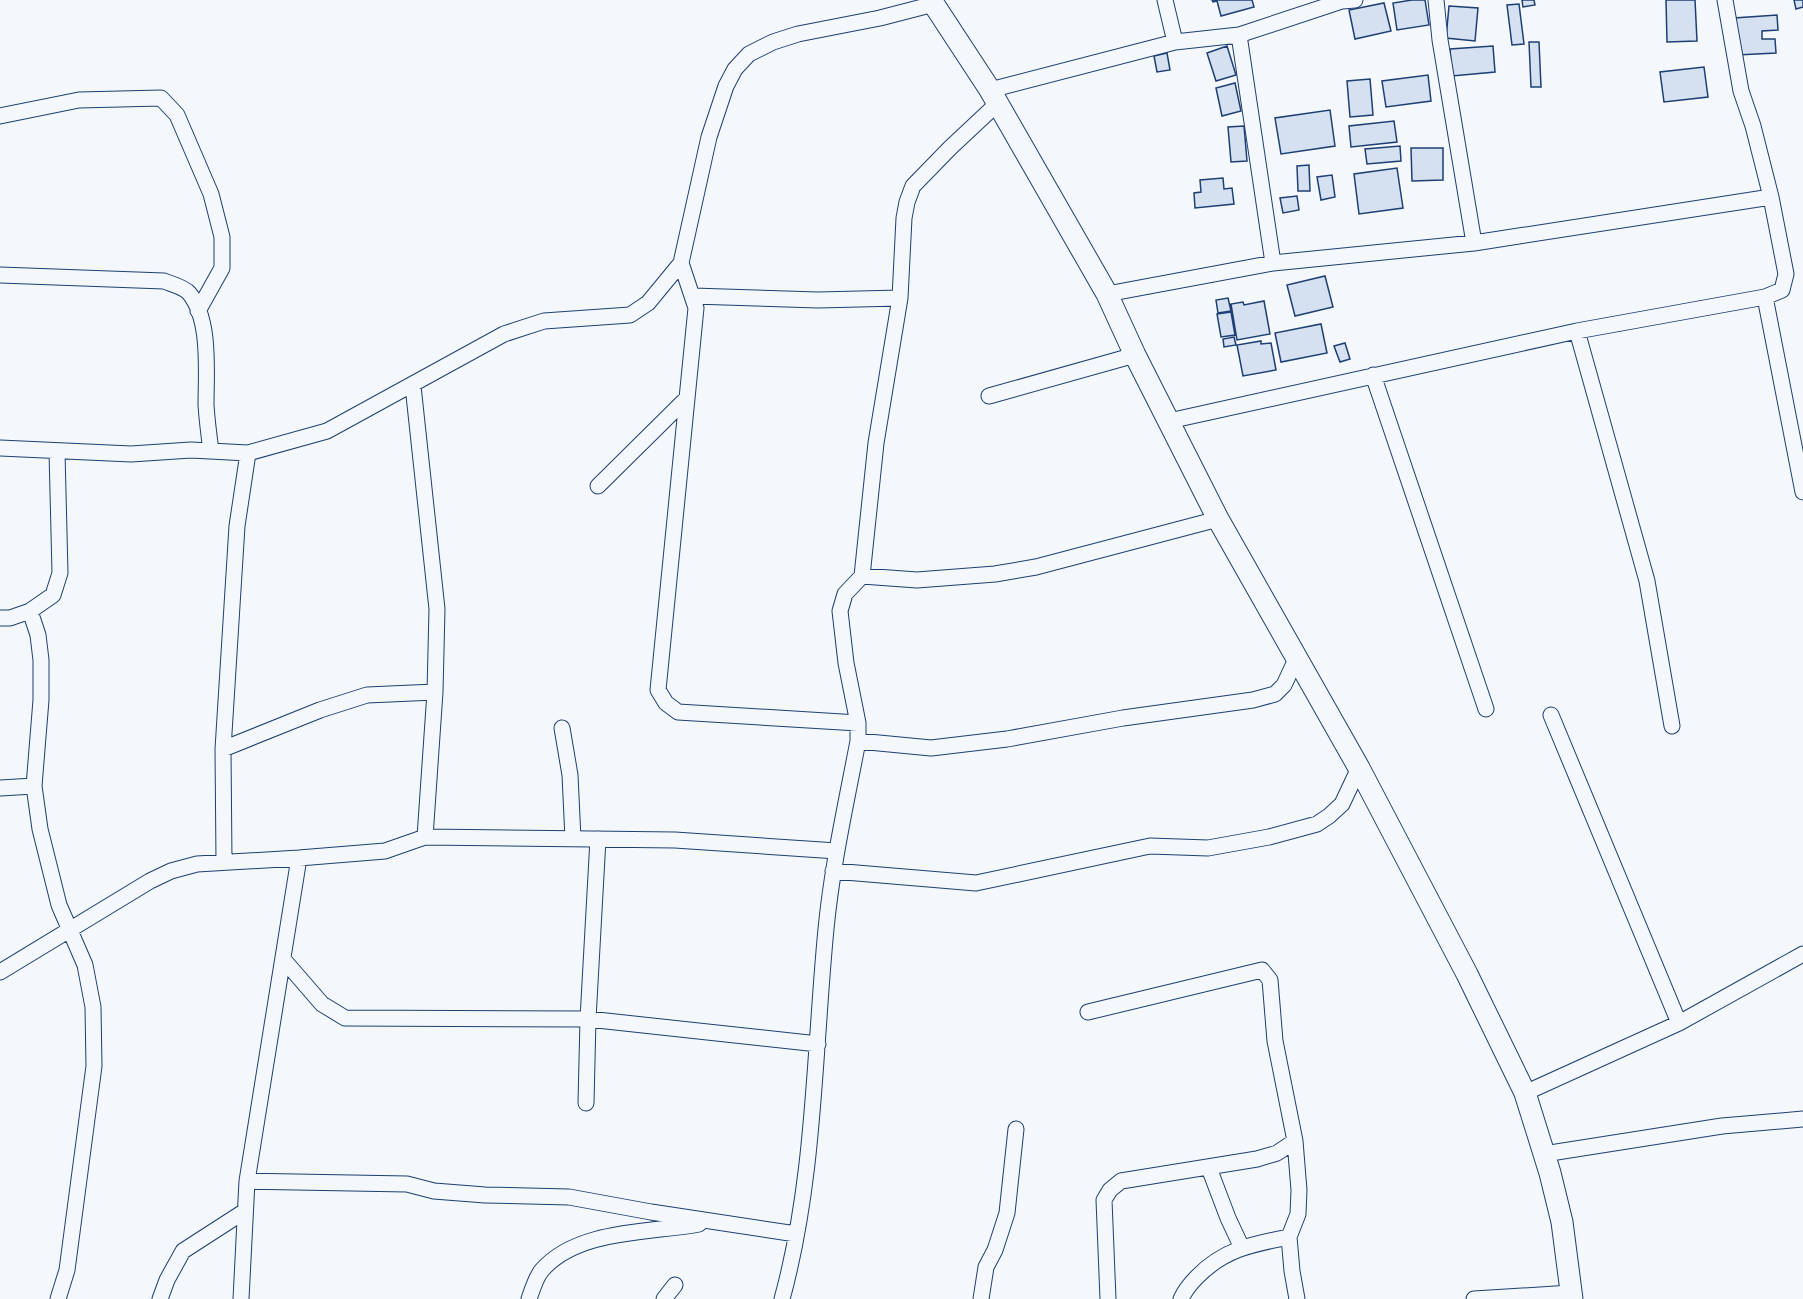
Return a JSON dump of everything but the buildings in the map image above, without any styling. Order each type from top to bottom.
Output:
[{"type":"street","points":[[1165,0],[1175,42]]},
{"type":"street","points":[[782,1299],[796,1234],[809,1143],[826,928],[833,871],[858,741],[858,723],[846,663],[840,611],[845,594],[862,576],[876,443],[900,298],[904,218],[913,186],[994,97],[1175,42],[1239,35],[1346,0]]},
{"type":"street","points":[[1436,0],[1440,40],[1474,243]]},
{"type":"street","points":[[1169,421],[1577,331],[1765,297],[1782,290],[1786,274],[1771,197],[1753,126],[1741,91],[1725,0]]},
{"type":"street","points":[[0,448],[131,454],[191,450],[248,453],[327,431],[413,386],[504,334],[544,321],[630,315],[648,303],[681,263],[709,138],[726,86],[735,69],[749,54],[773,42],[798,34],[859,23],[933,2],[994,97],[1107,294],[1218,519],[1359,768],[1467,974],[1525,1093],[1562,1222],[1572,1296],[1474,1299]]},
{"type":"street","points":[[1239,35],[1274,263]]},
{"type":"street","points":[[0,116],[79,100],[161,98],[177,115],[211,194],[222,237],[222,268],[198,311]]},
{"type":"street","points":[[1107,294],[1274,263],[1474,243],[1771,197]]},
{"type":"street","points":[[681,263],[696,308],[658,690],[666,703],[678,712],[858,723]]},
{"type":"street","points":[[0,275],[164,281],[188,291],[203,327],[206,408],[211,452]]},
{"type":"street","points":[[693,296],[818,300],[900,298]]},
{"type":"street","points":[[1765,297],[1803,492]]},
{"type":"street","points":[[1577,331],[1647,581],[1672,726]]},
{"type":"street","points":[[989,396],[1136,355]]},
{"type":"street","points":[[1373,375],[1486,709]]},
{"type":"street","points":[[413,386],[437,609],[435,692],[425,837]]},
{"type":"street","points":[[598,486],[687,398]]},
{"type":"street","points":[[0,618],[10,618],[30,611],[53,595],[60,573],[57,452]]},
{"type":"street","points":[[224,861],[223,749],[237,526],[248,453]]},
{"type":"street","points":[[862,576],[917,580],[995,574],[1036,567],[1218,519]]},
{"type":"street","points":[[30,611],[38,636],[41,660],[41,700],[34,786],[40,829],[59,905],[85,965],[93,1008],[94,1066],[67,1270],[58,1299]]},
{"type":"street","points":[[858,741],[931,748],[1007,739],[1124,718],[1253,700],[1275,694],[1284,685],[1297,657]]},
{"type":"street","points":[[223,749],[320,710],[367,694],[435,692]]},
{"type":"street","points":[[1551,715],[1680,1023]]},
{"type":"street","points":[[562,728],[570,775],[573,839]]},
{"type":"street","points":[[833,871],[976,883],[1150,846],[1208,848],[1269,837],[1317,824],[1329,816],[1342,804],[1359,768]]},
{"type":"street","points":[[0,788],[34,786]]},
{"type":"street","points":[[0,972],[150,881],[171,871],[197,864],[385,850],[425,837],[675,840],[837,851]]},
{"type":"street","points":[[586,1103],[588,1019],[598,839]]},
{"type":"street","points":[[241,1299],[247,1181],[299,858]]},
{"type":"street","points":[[1525,1093],[1680,1023],[1803,954]]},
{"type":"street","points":[[283,959],[322,1004],[345,1018],[588,1019],[818,1044]]},
{"type":"street","points":[[1088,1012],[1262,970],[1270,980],[1275,1041],[1295,1141],[1299,1190],[1298,1214],[1289,1237],[1297,1299]]},
{"type":"street","points":[[1544,1154],[1722,1126],[1803,1119]]},
{"type":"street","points":[[981,1299],[986,1267],[995,1250],[1007,1213],[1016,1130]]},
{"type":"street","points":[[1108,1299],[1104,1200],[1110,1190],[1121,1181],[1257,1159],[1277,1153],[1295,1141]]},
{"type":"street","points":[[1209,1167],[1242,1248]]},
{"type":"street","points":[[247,1181],[407,1184],[434,1191],[569,1197],[796,1234]]},
{"type":"street","points":[[160,1299],[167,1280],[183,1251],[245,1210]]},
{"type":"street","points":[[528,1299],[540,1272],[553,1259],[592,1240],[618,1233],[670,1229],[711,1221]]},
{"type":"street","points":[[1181,1299],[1185,1290],[1215,1260],[1227,1253],[1289,1237]]},
{"type":"street","points":[[664,1299],[675,1285]]}]
